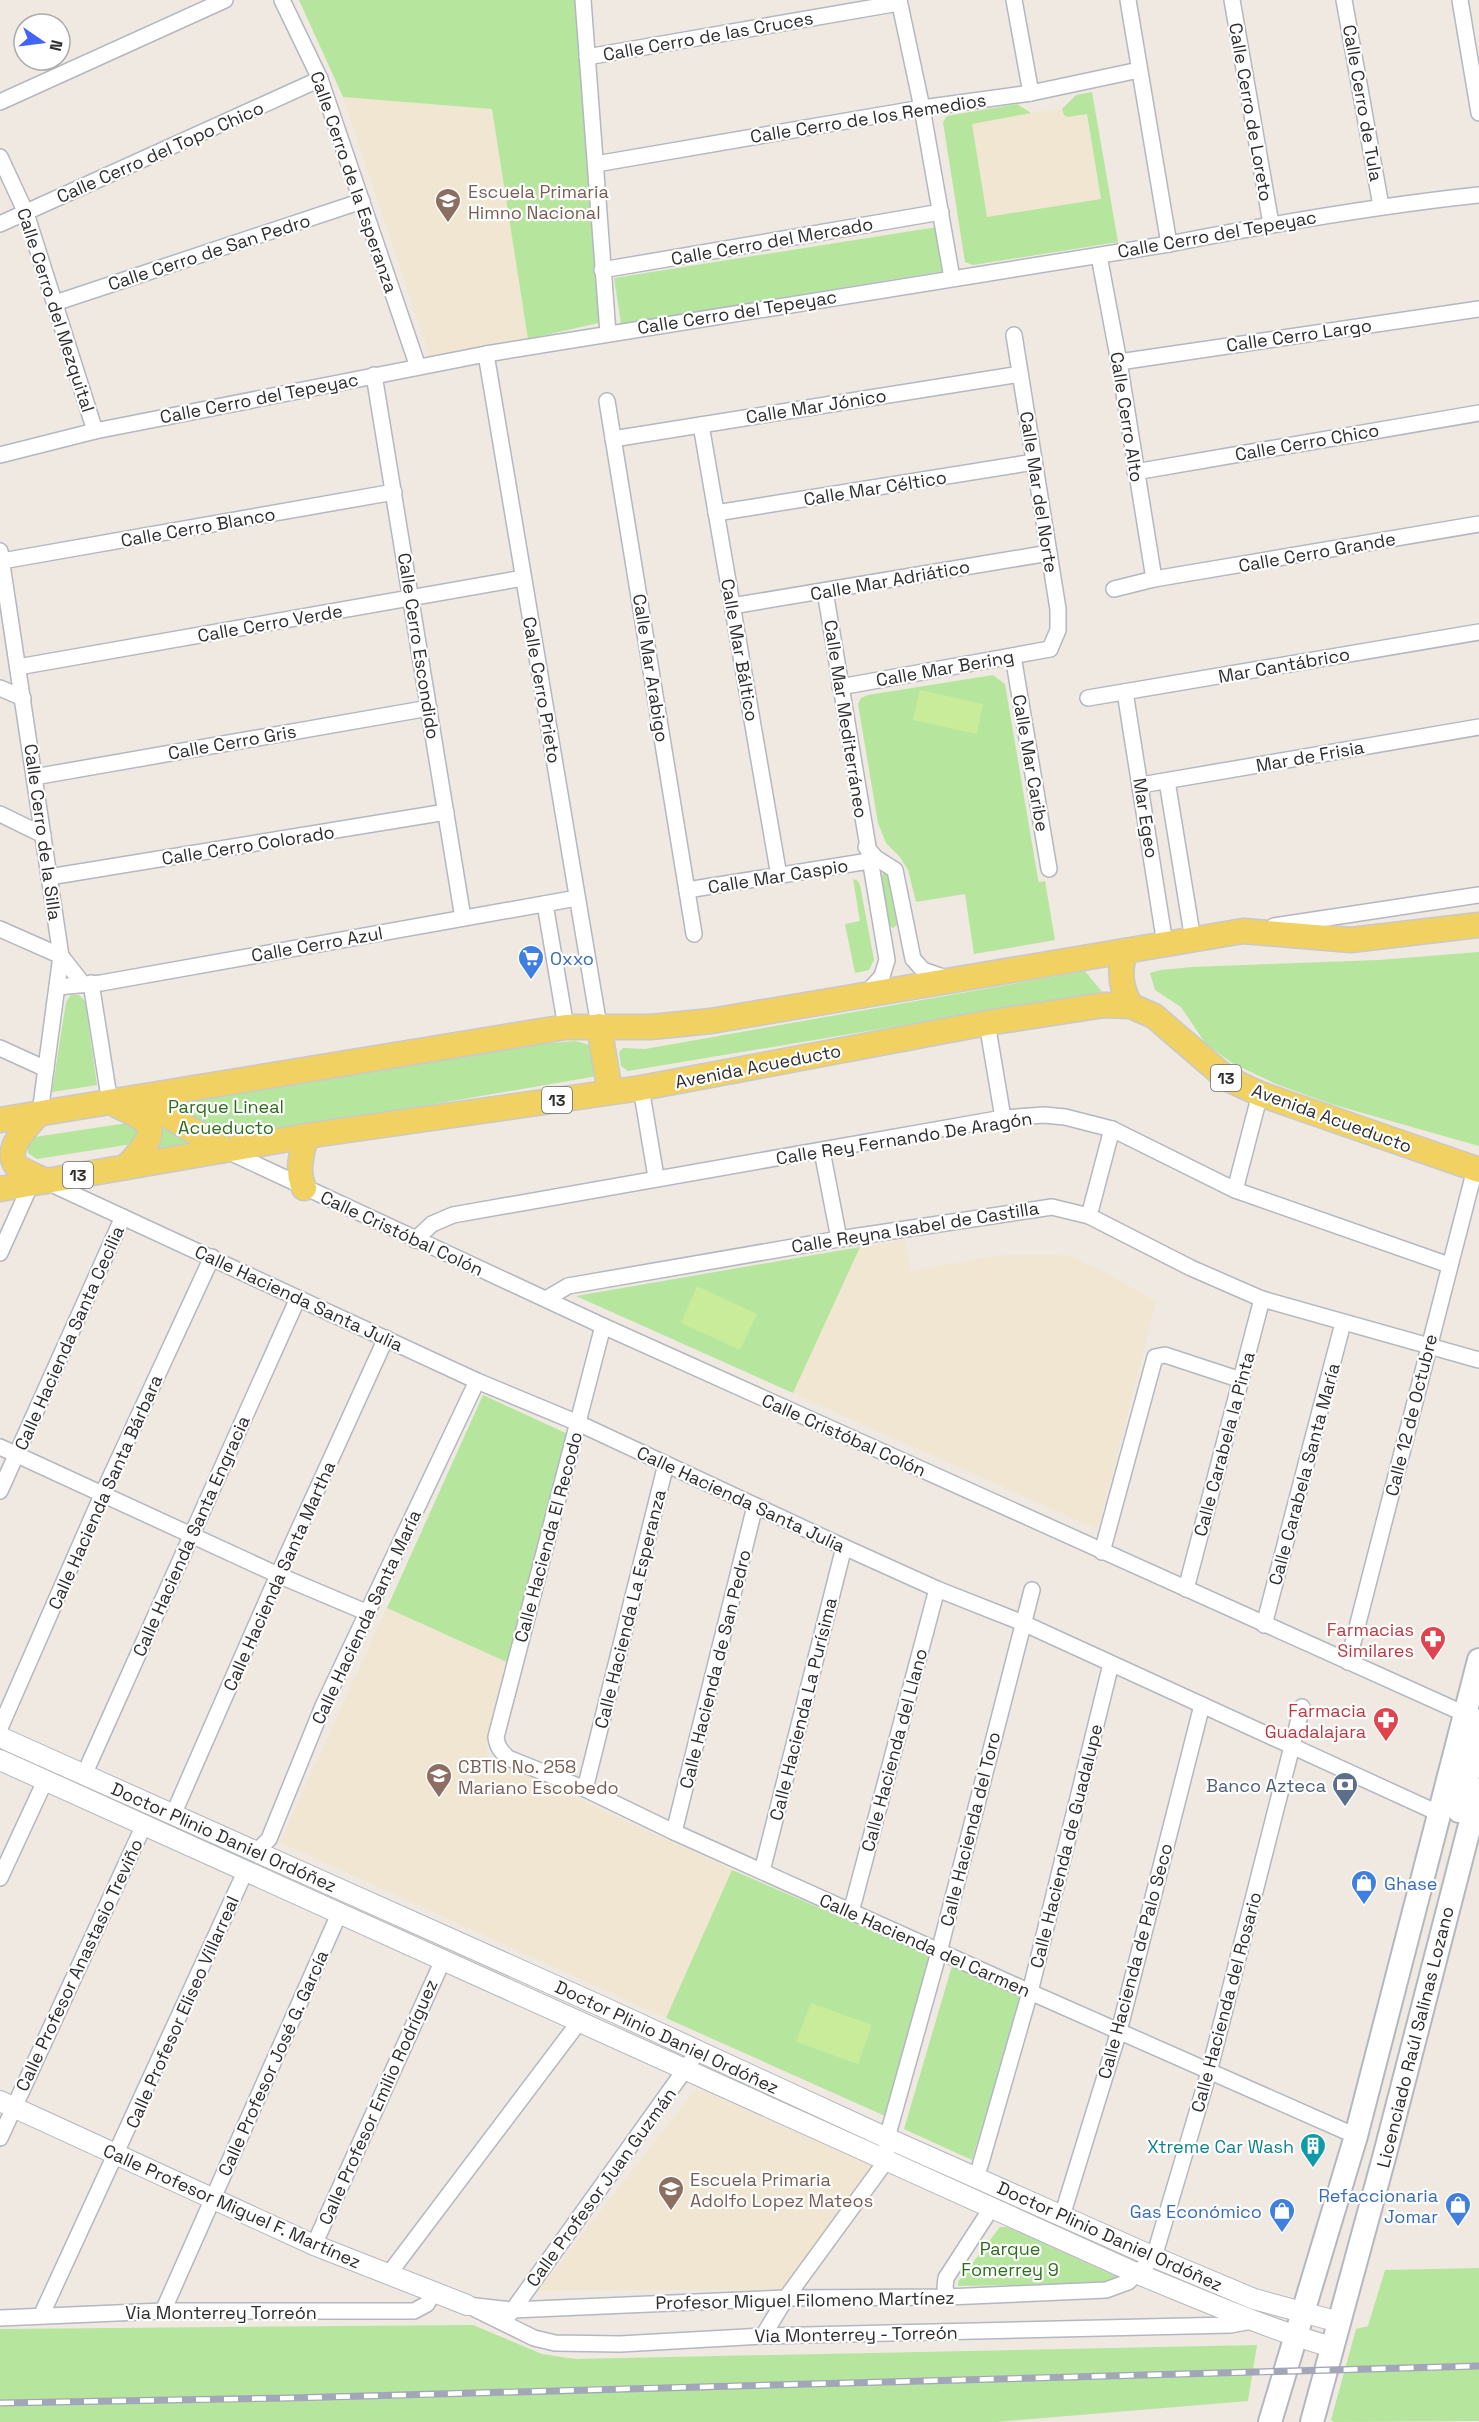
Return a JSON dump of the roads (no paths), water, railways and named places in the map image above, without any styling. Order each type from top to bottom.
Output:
[{"type":"main road","points":[[0,1120],[566,1027],[651,1027],[709,1021],[1243,931],[1351,940],[1479,925]]},
{"type":"main road","points":[[1125,951],[1120,973],[1124,994],[1131,1006]]},
{"type":"main road","points":[[1094,956],[1102,963],[1110,978],[1109,995],[1104,1005]]},
{"type":"main road","name":"Avenida Acueducto","points":[[0,1189],[24,1173],[126,1167],[306,1136],[641,1088],[987,1023],[1104,1005],[1131,1006],[1154,1016],[1226,1078],[1260,1094],[1477,1169]]},
{"type":"main road","points":[[599,1026],[610,1092]]},
{"type":"main road","points":[[138,1098],[225,1150]]},
{"type":"main road","points":[[110,1103],[136,1114],[143,1120],[150,1132],[147,1144],[126,1167]]},
{"type":"main road","points":[[24,1173],[13,1159],[13,1149],[18,1138],[39,1114]]},
{"type":"main road","points":[[304,1188],[300,1180],[300,1166],[306,1136]]},
{"type":"main road","points":[[1270,2422],[1356,2136],[1438,1813],[1471,1707],[1479,1660]]},
{"type":"main road","points":[[1460,1859],[1454,1848],[1454,1834],[1479,1731],[1471,1707]]},
{"type":"main road","name":"Licenciado Raúl Salinas Lozano","points":[[1312,2422],[1479,1790]]},
{"type":"street","points":[[0,102],[225,0]]},
{"type":"street","name":"Calle Cerro de la Esperanza","points":[[282,0],[320,79],[418,367]]},
{"type":"street","points":[[583,0],[608,333]]},
{"type":"street","points":[[1014,0],[1031,93]]},
{"type":"street","points":[[1128,0],[1168,244]]},
{"type":"street","name":"Calle Cerro de Loreto","points":[[1232,0],[1271,224]]},
{"type":"street","name":"Calle Cerro de Tula","points":[[1344,0],[1381,206]]},
{"type":"street","points":[[1461,0],[1479,113]]},
{"type":"street","points":[[899,1],[922,108],[952,278]]},
{"type":"street","name":"Calle Cerro de las Cruces","points":[[587,57],[899,1]]},
{"type":"street","name":"Calle Cerro de los Remedios","points":[[596,164],[922,108],[1031,93],[1139,70]]},
{"type":"street","name":"Calle Cerro del Topo Chico","points":[[0,224],[320,79]]},
{"type":"street","name":"Calle Cerro del Mezquital","points":[[0,157],[26,213],[95,431]]},
{"type":"street","name":"Calle Cerro del Tepeyac","points":[[0,455],[95,431],[486,354],[1099,256],[1381,206],[1479,195]]},
{"type":"street","name":"Calle Cerro de San Pedro","points":[[55,303],[362,201]]},
{"type":"street","name":"Calle Cerro del Mercado","points":[[602,270],[941,212]]},
{"type":"street","name":"Calle Cerro Alto","points":[[1099,256],[1119,362],[1154,579]]},
{"type":"street","name":"Calle Cerro Largo","points":[[1119,362],[1479,309]]},
{"type":"street","name":"Calle Mar del Norte","points":[[1014,335],[1058,620],[1058,630],[1050,649]]},
{"type":"street","name":"Calle Cerro Prieto","points":[[486,354],[599,1026]]},
{"type":"street","name":"Calle Mar Jónico","points":[[613,439],[1020,374]]},
{"type":"street","name":"Calle Cerro Escondido","points":[[374,375],[463,918]]},
{"type":"street","name":"Calle Mar Arabigo","points":[[607,401],[694,934]]},
{"type":"street","name":"Calle Cerro Chico","points":[[1135,472],[1479,413]]},
{"type":"street","name":"Calle Mar Báltico","points":[[701,425],[779,876]]},
{"type":"street","name":"Calle Mar Céltico","points":[[716,513],[1034,462]]},
{"type":"street","name":"Calle Cerro Blanco","points":[[1,556],[394,492]]},
{"type":"street","name":"Calle Cerro Grande","points":[[1114,589],[1154,579],[1479,525]]},
{"type":"street","name":"Calle Mar Adriático","points":[[732,606],[1049,553]]},
{"type":"street","name":"Calle Cerro de la Silla","points":[[1,556],[61,956],[39,1114]]},
{"type":"street","name":"Calle Cerro Verde","points":[[18,667],[523,578]]},
{"type":"street","name":"Calle Mar Mediterráneo","points":[[825,591],[886,960],[885,970],[865,995]]},
{"type":"street","name":"Mar Cantábrico","points":[[1088,698],[1479,632]]},
{"type":"street","name":"Calle Mar Bering","points":[[840,687],[1050,649]]},
{"type":"street","name":"Calle Mar Caribe","points":[[1013,656],[1049,869]]},
{"type":"street","points":[[0,688],[23,698]]},
{"type":"street","name":"Mar Egeo","points":[[1125,692],[1165,944]]},
{"type":"street","name":"Calle Cerro Gris","points":[[34,777],[429,708]]},
{"type":"street","name":"Mar de Frisia","points":[[1141,785],[1479,727]]},
{"type":"street","name":"Mar Egeo","points":[[1167,781],[1193,940]]},
{"type":"street","name":"Calle Cerro Colorado","points":[[49,877],[446,812]]},
{"type":"street","points":[[0,814],[43,834]]},
{"type":"street","points":[[868,854],[896,870],[912,955],[918,966],[952,979]]},
{"type":"street","name":"Calle Mar Caspio","points":[[687,890],[779,876],[868,854]]},
{"type":"street","points":[[1243,931],[1479,895]]},
{"type":"street","name":"Calle Cerro Azul","points":[[57,987],[87,984],[577,898]]},
{"type":"street","points":[[545,904],[566,1027]]},
{"type":"street","points":[[0,929],[61,956],[87,984],[110,1103]]},
{"type":"street","points":[[883,940],[909,936]]},
{"type":"street","points":[[987,1023],[1004,1118]]},
{"type":"street","points":[[0,1048],[46,1069]]},
{"type":"street","points":[[641,1088],[656,1177]]},
{"type":"street","points":[[1235,1190],[1260,1094]]},
{"type":"street","name":"Calle Rey Fernando De Aragón","points":[[415,1240],[432,1224],[453,1215],[656,1177],[822,1151],[1004,1118],[1054,1116],[1112,1129],[1235,1190],[1449,1265]]},
{"type":"street","points":[[1089,1216],[1112,1129]]},
{"type":"street","name":"Calle Cristóbal Colón","points":[[225,1150],[603,1326],[1264,1625],[1348,1662],[1471,1707]]},
{"type":"street","points":[[822,1151],[839,1239]]},
{"type":"street","name":"Calle 12 de Octubre","points":[[1348,1662],[1449,1265],[1477,1169]]},
{"type":"street","points":[[0,1253],[24,1173]]},
{"type":"street","name":"Calle Hacienda Santa Julia","points":[[24,1173],[212,1257],[477,1381],[578,1423],[844,1547],[1023,1623],[1438,1813]]},
{"type":"street","name":"Calle Reyna Isabel de Castilla","points":[[546,1299],[568,1286],[839,1239],[1052,1206],[1089,1216],[1191,1268],[1262,1299],[1479,1360]]},
{"type":"street","name":"Calle Hacienda Santa Cecilia","points":[[0,1491],[123,1217]]},
{"type":"street","name":"Calle Hacienda Santa Bárbara","points":[[0,1728],[102,1495],[212,1257]]},
{"type":"street","name":"Calle Hacienda Santa Engracia","points":[[84,1775],[298,1298]]},
{"type":"street","name":"Calle Carabela la Pinta","points":[[1186,1589],[1262,1299]]},
{"type":"street","name":"Calle Carabela Santa María","points":[[1264,1625],[1343,1323]]},
{"type":"street","name":"Calle Hacienda El Recodo","points":[[499,1748],[496,1737],[603,1326]]},
{"type":"street","name":"Calle Hacienda Santa Martha","points":[[173,1815],[278,1575],[386,1338]]},
{"type":"street","points":[[1102,1552],[1155,1357],[1165,1355],[1241,1380]]},
{"type":"street","name":"Calle Hacienda Santa María","points":[[257,1851],[269,1839],[323,1706],[477,1381]]},
{"type":"street","points":[[0,1447],[278,1575],[368,1613]]},
{"type":"street","name":"Calle Hacienda La Esperanza","points":[[585,1789],[666,1464]]},
{"type":"street","name":"Calle Hacienda de San Pedro","points":[[674,1832],[755,1506]]},
{"type":"street","name":"Calle Hacienda La Purísima","points":[[762,1871],[844,1547]]},
{"type":"street","name":"Calle Hacienda del Llano","points":[[851,1912],[937,1588]]},
{"type":"street","name":"Calle Hacienda del Toro","points":[[886,2161],[886,2138],[939,1952],[1032,1590]]},
{"type":"street","name":"Calle Hacienda de Guadalupe","points":[[980,2166],[1030,1992],[1111,1664]]},
{"type":"street","name":"Calle Hacienda de Palo Seco","points":[[1062,2216],[1119,2031],[1202,1705]]},
{"type":"street","name":"Calle Hacienda del Rosario","points":[[1154,2257],[1209,2072],[1302,1707]]},
{"type":"street","name":"Doctor Plinio Daniel Ordóñez","points":[[0,1737],[1154,2257],[1254,2299],[1339,2322]]},
{"type":"street","name":"Calle Hacienda del Carmen","points":[[499,1748],[508,1758],[585,1789],[674,1832],[939,1952],[1356,2136]]},
{"type":"street","name":"Doctor Plinio Daniel Ordóñez","points":[[0,1760],[1138,2274],[1252,2321],[1332,2347]]},
{"type":"street","points":[[0,1878],[45,1781]]},
{"type":"street","name":"Calle Profesor Anastasio Treviño","points":[[0,2138],[7,2103],[144,1825]]},
{"type":"street","points":[[246,1870],[257,1851]]},
{"type":"street","name":"Calle Profesor Eliseo Villarreal","points":[[41,2316],[117,2156],[246,1870]]},
{"type":"street","name":"Calle Profesor José G. García","points":[[164,2311],[339,1914]]},
{"type":"street","name":"Calle Profesor Emilio Rodríguez","points":[[314,2245],[443,1960]]},
{"type":"street","points":[[388,2275],[579,2022]]},
{"type":"street","name":"Calle Profesor Juan Guzmán","points":[[507,2326],[512,2310],[699,2050]]},
{"type":"street","name":"Calle Profesor Miguel F. Martínez","points":[[7,2103],[117,2156],[314,2245],[467,2305]]},
{"type":"street","points":[[763,2336],[786,2298],[886,2161]]},
{"type":"street","points":[[947,2297],[946,2278],[992,2207]]},
{"type":"street","points":[[1138,2274],[1154,2257]]},
{"type":"street","name":"Profesor Miguel Filomeno Martínez","points":[[467,2305],[512,2310],[786,2298],[947,2297],[1106,2290],[1119,2287],[1138,2274]]},
{"type":"street","name":"Via Monterrey Torreón","points":[[0,2318],[164,2311],[414,2311],[427,2304],[433,2293]]},
{"type":"street","name":"Via Monterrey - Torreón","points":[[467,2305],[534,2338],[555,2343],[1230,2325],[1252,2321]]},
{"type":"railway","points":[[0,2403],[290,2398],[1479,2366]]},
{"type":"place","name":"Escuela Primaria Himno Nacional","points":[[448,224]]},
{"type":"place","name":"Oxxo","points":[[531,981]]},
{"type":"place","name":"Farmacias Similares","points":[[1433,1662]]},
{"type":"place","name":"Farmacia Guadalajara","points":[[1386,1743]]},
{"type":"place","name":"CBTIS No. 258 Mariano Escobedo","points":[[439,1799]]},
{"type":"place","name":"Banco Azteca","points":[[1345,1808]]},
{"type":"place","name":"Ghase","points":[[1364,1906]]},
{"type":"place","name":"Xtreme Car Wash","points":[[1313,2169]]},
{"type":"place","name":"Escuela Primaria Adolfo Lopez Mateos","points":[[671,2212]]},
{"type":"place","name":"Refaccionaria Jomar","points":[[1458,2228]]},
{"type":"place","name":"Gas Económico","points":[[1282,2234]]},
{"type":"park label","name":"Parque Lineal Acueducto","points":[[226,1116]]},
{"type":"park label","name":"Parque Fomerrey 9","points":[[1010,2258]]}]
